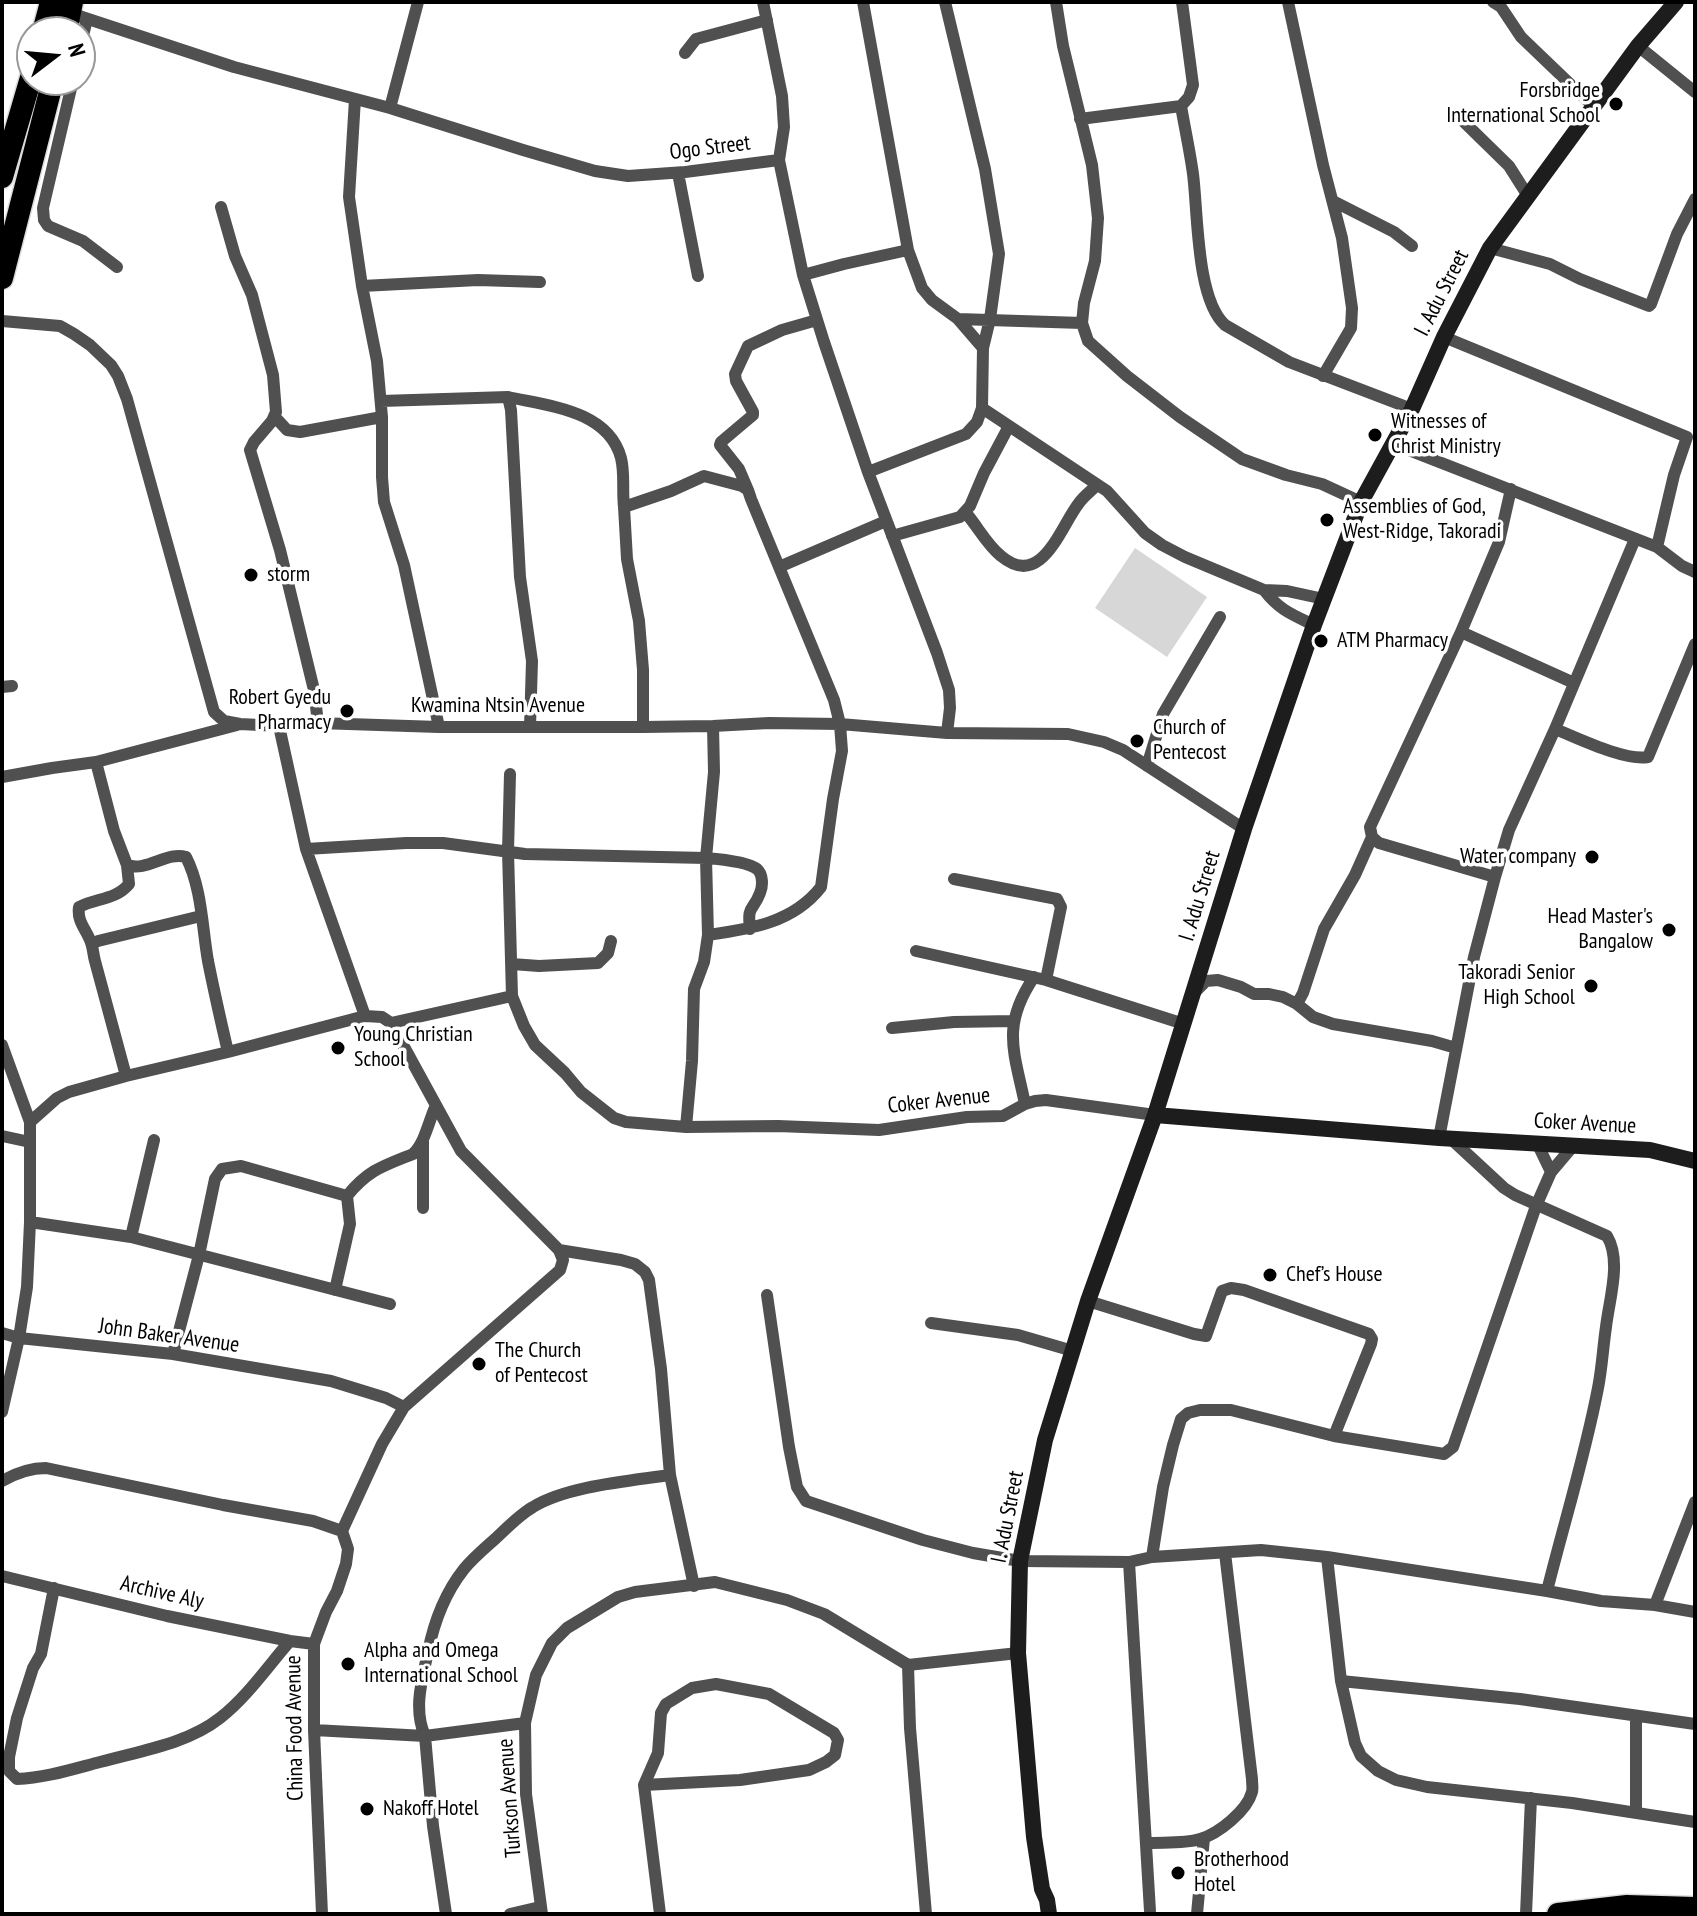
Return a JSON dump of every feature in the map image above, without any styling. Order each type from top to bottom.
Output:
[{"type":"highway","points":[[2,177],[26,96]]},
{"type":"highway","points":[[2,278],[49,96]]},
{"type":"highway","points":[[1558,1914],[1627,1906],[1695,1908]]},
{"type":"street","points":[[390,108],[418,2]]},
{"type":"street","points":[[763,2],[783,111],[779,160]]},
{"type":"street","points":[[863,2],[908,250],[922,288],[932,300],[958,319],[983,348]]},
{"type":"street","points":[[868,472],[966,434],[977,422],[982,408],[983,348],[999,254],[985,169],[945,2]]},
{"type":"street","points":[[1056,2],[1063,46],[1092,165],[1098,218],[1095,261],[1082,323],[1088,341],[1180,417],[1242,459],[1322,484],[1361,502]]},
{"type":"street","points":[[1080,119],[1181,106],[1189,97],[1193,85],[1182,2]]},
{"type":"street","points":[[1288,2],[1342,238],[1353,320],[1347,339],[1323,376]]},
{"type":"street","name":"I. Adu Street","points":[[1042,1889],[1034,1837],[1018,1653],[1020,1561],[1045,1440],[1088,1301],[1155,1115],[1244,829],[1314,625],[1361,502],[1412,409],[1444,337],[1490,248],[1638,46],[1676,2]]},
{"type":"street","points":[[1500,4],[1521,37],[1593,106]]},
{"type":"street","name":"Ogo Street","points":[[69,14],[234,67],[390,108],[595,171],[628,176],[779,160],[803,275],[817,320],[868,472],[949,690],[947,733]]},
{"type":"street","points":[[685,53],[696,39],[767,20]]},
{"type":"street","points":[[1638,46],[1695,92]]},
{"type":"street","points":[[69,96],[43,208],[44,220],[48,226],[83,241],[117,267]]},
{"type":"street","points":[[355,99],[349,197],[377,361],[384,502],[404,565],[439,727]]},
{"type":"street","points":[[1181,106],[1193,175],[1198,240],[1212,306],[1218,318],[1289,362],[1412,409]]},
{"type":"street","points":[[1464,122],[1509,166],[1528,196]]},
{"type":"street","points":[[678,173],[698,276]]},
{"type":"street","points":[[1490,248],[1550,264],[1649,306],[1677,234],[1695,199]]},
{"type":"street","points":[[1333,201],[1394,232],[1412,246]]},
{"type":"street","points":[[221,207],[235,256],[252,295],[273,375],[275,417],[250,450],[280,550],[314,690],[318,723]]},
{"type":"street","points":[[803,275],[908,250]]},
{"type":"street","points":[[362,286],[478,280],[540,282]]},
{"type":"street","points":[[958,319],[1082,323]]},
{"type":"street","points":[[708,935],[750,929],[781,919],[821,887],[842,751],[840,724],[834,700],[739,469],[720,445],[753,415],[736,381],[736,370],[748,346],[782,330],[817,320]]},
{"type":"street","points":[[2,321],[60,326],[90,345],[118,376],[214,712],[224,721],[240,724]]},
{"type":"street","points":[[1444,337],[1691,438],[1671,486],[1657,547]]},
{"type":"street","points":[[381,401],[508,397],[579,413],[605,431],[617,446],[624,473],[622,485],[627,559],[639,621],[643,670],[643,727]]},
{"type":"street","points":[[508,397],[520,577],[532,661],[530,727]]},
{"type":"street","points":[[982,408],[1107,491],[1145,533],[1162,545],[1264,590],[1287,591],[1324,599]]},
{"type":"street","points":[[275,417],[287,430],[300,432],[382,417]]},
{"type":"street","points":[[892,536],[966,513],[1009,426]]},
{"type":"street","points":[[1393,444],[1657,547],[1695,572]]},
{"type":"street","points":[[624,507],[704,476],[748,490]]},
{"type":"street","points":[[966,513],[999,555],[1011,563],[1029,566],[1040,560],[1053,546],[1079,502],[1097,485]]},
{"type":"street","points":[[1297,1004],[1324,929],[1355,875],[1372,837],[1370,827],[1461,632],[1499,542],[1511,489]]},
{"type":"street","points":[[779,567],[886,521]]},
{"type":"street","points":[[1547,1591],[1599,1385],[1614,1280],[1613,1250],[1607,1236],[1536,1206],[1504,1188],[1444,1138],[1456,1048],[1474,957],[1509,830],[1635,539]]},
{"type":"street","points":[[1264,590],[1285,612],[1314,625]]},
{"type":"street","points":[[1147,766],[1163,714],[1220,617]]},
{"type":"street","points":[[1461,632],[1574,683]]},
{"type":"street","points":[[1555,729],[1605,749],[1648,757],[1695,644]]},
{"type":"street","name":"Kwamina Ntsin Avenue","points":[[2,777],[96,762],[240,724],[643,727],[840,724],[947,733],[1068,734],[1104,742],[1123,750],[1244,829]]},
{"type":"street","points":[[279,726],[306,849],[365,1016]]},
{"type":"street","points":[[686,1127],[694,989],[704,962],[708,935],[706,858],[714,772],[713,726]]},
{"type":"street","points":[[96,762],[114,831],[127,865],[129,884],[113,896],[79,907],[78,912],[92,944],[126,1076]]},
{"type":"street","name":"Coker Avenue","points":[[510,774],[508,851],[512,996],[535,1045],[581,1092],[614,1118],[626,1122],[686,1127],[778,1126],[879,1130],[967,1117],[1003,1116],[1025,1104],[1046,1100],[1155,1115],[1444,1138],[1650,1150],[1695,1161]]},
{"type":"street","points":[[1372,837],[1379,843],[1495,877]]},
{"type":"street","points":[[306,849],[443,843],[525,854],[728,860],[760,872],[760,893],[750,909],[750,929]]},
{"type":"street","points":[[127,865],[131,868],[179,855],[186,857],[198,895],[228,1052]]},
{"type":"street","points":[[954,879],[1057,899],[1061,907],[1040,979],[1024,992],[1013,1021],[1012,1047],[1025,1104]]},
{"type":"street","points":[[92,944],[201,916]]},
{"type":"street","points":[[512,964],[598,963],[608,953],[611,941]]},
{"type":"street","points":[[916,951],[1040,979],[1184,1024]]},
{"type":"street","points":[[1193,994],[1206,981],[1218,980],[1254,994],[1269,994],[1297,1004],[1313,1017],[1333,1024],[1456,1048]]},
{"type":"street","points":[[391,1023],[512,996]]},
{"type":"street","points":[[30,1122],[57,1098],[69,1092],[126,1076],[365,1016],[382,1017],[391,1023],[461,1151],[559,1250],[621,1260],[635,1264],[645,1272],[649,1280],[658,1351],[670,1475],[694,1586]]},
{"type":"street","points":[[892,1028],[954,1022],[1013,1021]]},
{"type":"street","points":[[2,1045],[30,1122],[27,1287],[2,1412]]},
{"type":"street","points":[[423,1208],[423,1141],[436,1105]]},
{"type":"street","points":[[2,1136],[30,1142]]},
{"type":"street","points":[[131,1237],[154,1140]]},
{"type":"street","points":[[335,1290],[350,1224],[347,1196],[374,1169],[413,1154],[423,1141]]},
{"type":"street","points":[[1537,1143],[1551,1172]]},
{"type":"street","points":[[1152,1557],[1173,1445],[1181,1419],[1188,1413],[1231,1410],[1334,1436],[1444,1454],[1453,1447],[1536,1206],[1551,1172],[1573,1146]]},
{"type":"street","points":[[173,1354],[215,1179],[222,1169],[241,1166],[347,1196]]},
{"type":"street","points":[[30,1222],[131,1237],[390,1304]]},
{"type":"street","name":"China Food Avenue","points":[[322,1914],[314,1730],[314,1644],[346,1564],[348,1549],[342,1531],[382,1444],[404,1407],[560,1270],[563,1260],[559,1250]]},
{"type":"street","points":[[1088,1301],[1206,1336],[1222,1291],[1231,1288],[1369,1334],[1371,1344],[1334,1436]]},
{"type":"street","points":[[767,1295],[789,1447],[797,1487],[806,1501],[923,1540],[1020,1561],[1129,1562],[1152,1557],[1261,1550],[1327,1557],[1601,1601],[1695,1612]]},
{"type":"street","points":[[931,1323],[1018,1335],[1073,1351]]},
{"type":"street","name":"John Baker Avenue","points":[[2,1333],[19,1338],[173,1354],[331,1381],[386,1398],[404,1407]]},
{"type":"street","points":[[2,1481],[23,1471],[46,1468],[313,1521],[342,1531]]},
{"type":"street","points":[[446,1914],[433,1826],[425,1736],[419,1714],[421,1685],[430,1643],[446,1596],[465,1567],[533,1506],[591,1487],[670,1475]]},
{"type":"street","points":[[1655,1605],[1695,1502]]},
{"type":"street","points":[[1148,1843],[1184,1842],[1215,1833],[1247,1803],[1252,1793],[1225,1553]]},
{"type":"street","points":[[1327,1557],[1341,1681],[1355,1743],[1361,1756],[1378,1771],[1396,1780],[1427,1787],[1531,1798],[1695,1822]]},
{"type":"street","points":[[1129,1562],[1150,1911]]},
{"type":"street","name":"Archive Aly","points":[[2,1576],[167,1616],[314,1644]]},
{"type":"street","name":"Turkson Avenue","points":[[541,1911],[526,1794],[525,1723],[536,1675],[552,1643],[567,1628],[618,1597],[715,1582],[787,1600],[824,1614],[908,1665]]},
{"type":"street","points":[[54,1588],[41,1654],[33,1668],[17,1718],[9,1757],[9,1771],[17,1779],[84,1766],[159,1746],[203,1730],[223,1716],[290,1641]]},
{"type":"street","points":[[926,1914],[910,1728],[908,1665],[1018,1653]]},
{"type":"street","points":[[1341,1681],[1520,1699],[1695,1724]]},
{"type":"street","points":[[644,1785],[740,1780],[809,1770],[835,1755],[838,1740],[834,1733],[769,1694],[716,1684],[692,1688],[666,1704],[661,1713],[658,1753],[644,1785],[660,1914]]},
{"type":"street","points":[[1636,1717],[1636,1813]]},
{"type":"street","points":[[314,1730],[425,1736],[525,1723]]},
{"type":"street","points":[[1526,1914],[1531,1798]]},
{"type":"street","points":[[1197,1914],[1204,1838]]},
{"type":"street","points":[[1041,1914],[1042,1889]]},
{"type":"street","points":[[1042,1889],[1049,1914]]},
{"type":"street","points":[[510,1914],[541,1911]]},
{"type":"shaded area","points":[[1135,548],[1207,597],[1167,657],[1095,608]]},
{"type":"place","name":"Forsbridge International School","points":[[1616,104]]},
{"type":"place","name":"Witnesses of Christ Ministry","points":[[1375,435]]},
{"type":"place","name":"Assemblies of God, West-Ridge, Takoradi","points":[[1327,520]]},
{"type":"place","name":"storm","points":[[251,575]]},
{"type":"place","name":"ATM Pharmacy","points":[[1321,641]]},
{"type":"place","name":"Robert Gyedu Pharmacy","points":[[347,711]]},
{"type":"place","name":"Church of Pentecost","points":[[1137,741]]},
{"type":"place","name":"Water company","points":[[1592,857]]},
{"type":"place","name":"Head Master's Bangalow","points":[[1669,930]]},
{"type":"place","name":"Takoradi Senior High School","points":[[1591,986]]},
{"type":"place","name":"Young Christian School","points":[[338,1048]]},
{"type":"place","name":"Chef’s House","points":[[1270,1275]]},
{"type":"place","name":"The Church of Pentecost","points":[[479,1364]]},
{"type":"place","name":"Alpha and Omega International School","points":[[348,1664]]},
{"type":"place","name":"Nakoff Hotel","points":[[367,1809]]},
{"type":"place","name":"Brotherhood Hotel","points":[[1178,1873]]}]
